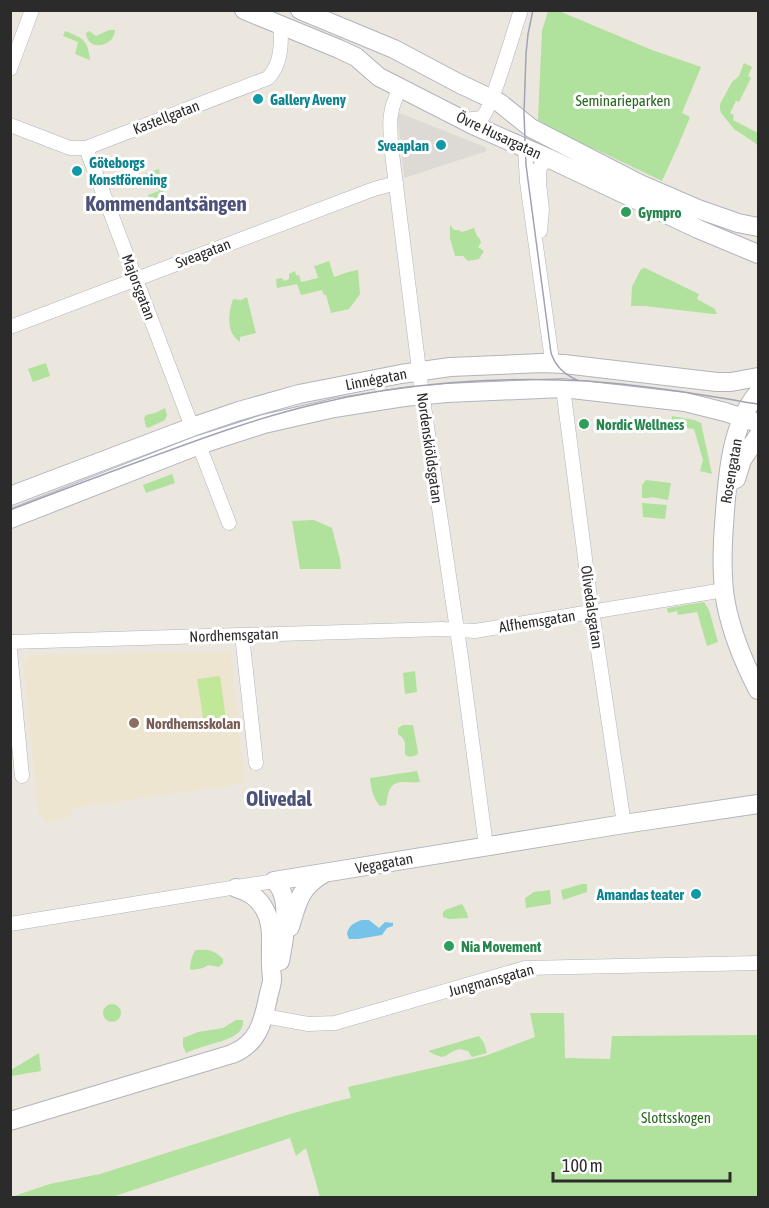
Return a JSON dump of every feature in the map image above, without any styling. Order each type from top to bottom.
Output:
[{"type":"street","points":[[10,69],[32,10]]},
{"type":"street","name":"Övre Husargatan","points":[[244,10],[356,57],[372,72],[400,89],[487,131],[759,254]]},
{"type":"street","name":"Övre Husargatan","points":[[300,10],[394,49],[500,103],[531,128],[621,175],[698,209],[738,223],[759,227]]},
{"type":"street","points":[[464,119],[476,119],[485,113],[492,99],[521,10]]},
{"type":"street","name":"Kastellgatan","points":[[86,148],[268,78],[278,62],[282,37],[280,24]]},
{"type":"street","name":"Nordenskiöldsgatan","points":[[430,69],[414,71],[400,89],[393,104],[390,117],[392,153],[422,395],[458,631],[486,846]]},
{"type":"street","points":[[10,125],[70,148],[86,148]]},
{"type":"street","name":"Majorsgatan","points":[[86,148],[192,427]]},
{"type":"street","points":[[525,148],[528,190],[551,353],[550,359],[545,363]]},
{"type":"street","points":[[548,158],[539,168],[542,210],[539,228],[555,343],[559,358],[564,364]]},
{"type":"street","name":"Sveagatan","points":[[10,327],[374,189],[396,183]]},
{"type":"street","name":"Linnégatan","points":[[10,496],[239,411],[299,394],[419,371],[496,364],[545,363],[717,382],[759,377]]},
{"type":"street","name":"Linnégatan","points":[[10,519],[200,446],[264,424],[312,412],[381,400],[422,395],[563,388],[686,402],[751,421]]},
{"type":"street","name":"Olivedalsgatan","points":[[563,388],[592,611],[624,824]]},
{"type":"street","name":"Rosengatan","points":[[759,393],[752,403],[751,421],[738,433],[730,462],[724,505],[722,554],[728,614],[744,662],[759,690]]},
{"type":"street","name":"Rosengatan","points":[[724,525],[742,460],[759,436]]},
{"type":"street","points":[[200,446],[229,523]]},
{"type":"street","name":"Alfhemsgatan","points":[[458,631],[475,631],[724,590]]},
{"type":"street","name":"Nordhemsgatan","points":[[10,642],[442,629],[458,631]]},
{"type":"street","points":[[242,635],[256,763]]},
{"type":"street","points":[[10,651],[22,776]]},
{"type":"street","name":"Vegagatan","points":[[10,924],[759,804]]},
{"type":"street","points":[[279,932],[303,891],[323,873]]},
{"type":"street","points":[[10,1121],[239,1051],[247,1046],[255,1037],[264,1016],[271,985],[278,969],[279,932],[284,899],[278,882]]},
{"type":"street","points":[[236,888],[256,898],[279,932]]},
{"type":"street","name":"Jungmansgatan","points":[[264,1016],[308,1024],[335,1023],[525,968],[759,963]]},
{"type":"shaded area","name":"Sveaplan","points":[[397,112],[485,147],[487,151],[404,178]]},
{"type":"shaded area","name":"Nordhemsskolan","points":[[230,652],[245,783],[74,808],[67,818],[47,822],[38,813],[23,663],[31,655]]},
{"type":"green space","name":"Seminarieparken","points":[[548,11],[559,11],[652,50],[701,67],[682,113],[690,117],[662,181],[594,150],[538,120],[542,31]]},
{"type":"green space","points":[[109,30],[115,30],[114,36],[101,45],[91,43],[86,33],[89,31],[96,36]]},
{"type":"green space","points":[[65,31],[84,41],[90,60],[75,54],[78,42],[63,36]]},
{"type":"green space","points":[[744,63],[752,67],[748,76],[751,78],[739,102],[736,101],[730,113],[734,115],[733,120],[758,133],[758,145],[734,129],[720,109],[720,104],[732,82],[739,76]]},
{"type":"green space","points":[[159,169],[160,174],[157,175],[164,193],[176,210],[156,209],[151,203],[148,195],[159,191],[155,179],[143,180],[144,174]]},
{"type":"green space","points":[[450,225],[454,230],[462,232],[474,228],[481,243],[478,247],[484,251],[479,259],[468,261],[463,256],[455,256],[450,238]]},
{"type":"green space","points":[[329,261],[334,277],[358,270],[360,294],[349,309],[331,313],[326,295],[322,290],[301,295],[297,284],[277,288],[276,279],[282,278],[284,281],[289,279],[289,274],[295,271],[301,282],[318,278],[314,265]]},
{"type":"green space","points":[[645,268],[699,294],[697,299],[715,309],[717,314],[631,306],[632,287],[641,269]]},
{"type":"green space","points":[[247,297],[256,333],[240,337],[240,342],[230,328],[230,310],[233,299],[241,300]]},
{"type":"green space","points":[[46,363],[50,376],[33,382],[28,369]]},
{"type":"green space","points":[[165,408],[167,415],[165,420],[146,427],[144,418],[146,415]]},
{"type":"green space","points":[[672,416],[701,423],[712,474],[700,471],[703,460],[694,429],[670,426]]},
{"type":"green space","points":[[172,474],[175,483],[146,493],[143,485]]},
{"type":"green space","points":[[646,480],[671,483],[668,500],[642,498],[642,485]]},
{"type":"green space","points":[[642,503],[667,505],[665,519],[643,517]]},
{"type":"green space","points":[[314,520],[332,528],[341,569],[300,569],[292,521]]},
{"type":"green space","points":[[704,602],[709,610],[718,642],[707,646],[697,612],[678,615],[677,611],[668,613],[667,608]]},
{"type":"green space","points":[[415,671],[417,692],[405,694],[403,673]]},
{"type":"green space","points":[[220,676],[226,719],[204,723],[197,679]]},
{"type":"green space","points":[[403,725],[413,725],[417,755],[410,757],[405,755],[404,741],[398,734],[398,728]]},
{"type":"green space","points":[[417,771],[420,782],[395,784],[389,791],[386,805],[380,806],[373,793],[370,778]]},
{"type":"green space","points":[[587,884],[587,892],[563,900],[561,890]]},
{"type":"green space","points":[[550,890],[551,904],[526,908],[525,898],[534,892]]},
{"type":"green space","points":[[462,904],[468,918],[443,917],[445,910]]},
{"type":"green space","points":[[196,950],[214,952],[223,959],[223,963],[219,967],[208,965],[192,970],[190,969],[191,962]]},
{"type":"green space","points":[[112,1004],[118,1007],[121,1013],[118,1019],[112,1022],[106,1019],[103,1013],[106,1007]]},
{"type":"green space","name":"Slottsskogen","points":[[530,1013],[564,1013],[565,1058],[610,1059],[612,1036],[758,1035],[758,1197],[320,1197],[306,1148],[296,1156],[290,1138],[112,1197],[11,1197],[50,1184],[100,1174],[290,1114],[351,1098],[348,1087],[485,1056],[535,1037]]},
{"type":"green space","points":[[236,1020],[243,1020],[243,1026],[236,1035],[186,1053],[183,1038],[198,1032],[223,1028]]},
{"type":"green space","points":[[479,1036],[487,1053],[472,1057],[468,1051],[459,1049],[442,1057],[428,1051]]},
{"type":"green space","points":[[39,1053],[41,1071],[11,1076],[11,1070]]},
{"type":"water","points":[[369,920],[379,928],[385,922],[393,923],[393,926],[387,928],[382,935],[349,939],[347,934],[349,929],[354,923]]},
{"type":"tram line","points":[[533,10],[526,54],[524,113],[526,165],[551,353],[561,370],[577,380]]},
{"type":"tram line","points":[[10,510],[250,422],[316,404],[416,386],[519,380],[587,381],[758,404]]},
{"type":"place","name":"Gallery Aveny","points":[[258,99]]},
{"type":"place","name":"Sveaplan","points":[[441,145]]},
{"type":"place","name":"Göteborgs Konstförening","points":[[77,171]]},
{"type":"place","name":"Gympro","points":[[626,212]]},
{"type":"place","name":"Nordic Wellness","points":[[584,424]]},
{"type":"place","name":"Nordhemsskolan","points":[[134,723]]},
{"type":"place","name":"Amandas teater","points":[[696,894]]},
{"type":"place","name":"Nia Movement","points":[[449,946]]},
{"type":"district","name":"Kommendantsängen","points":[[166,203]]},
{"type":"district","name":"Olivedal","points":[[279,798]]}]
